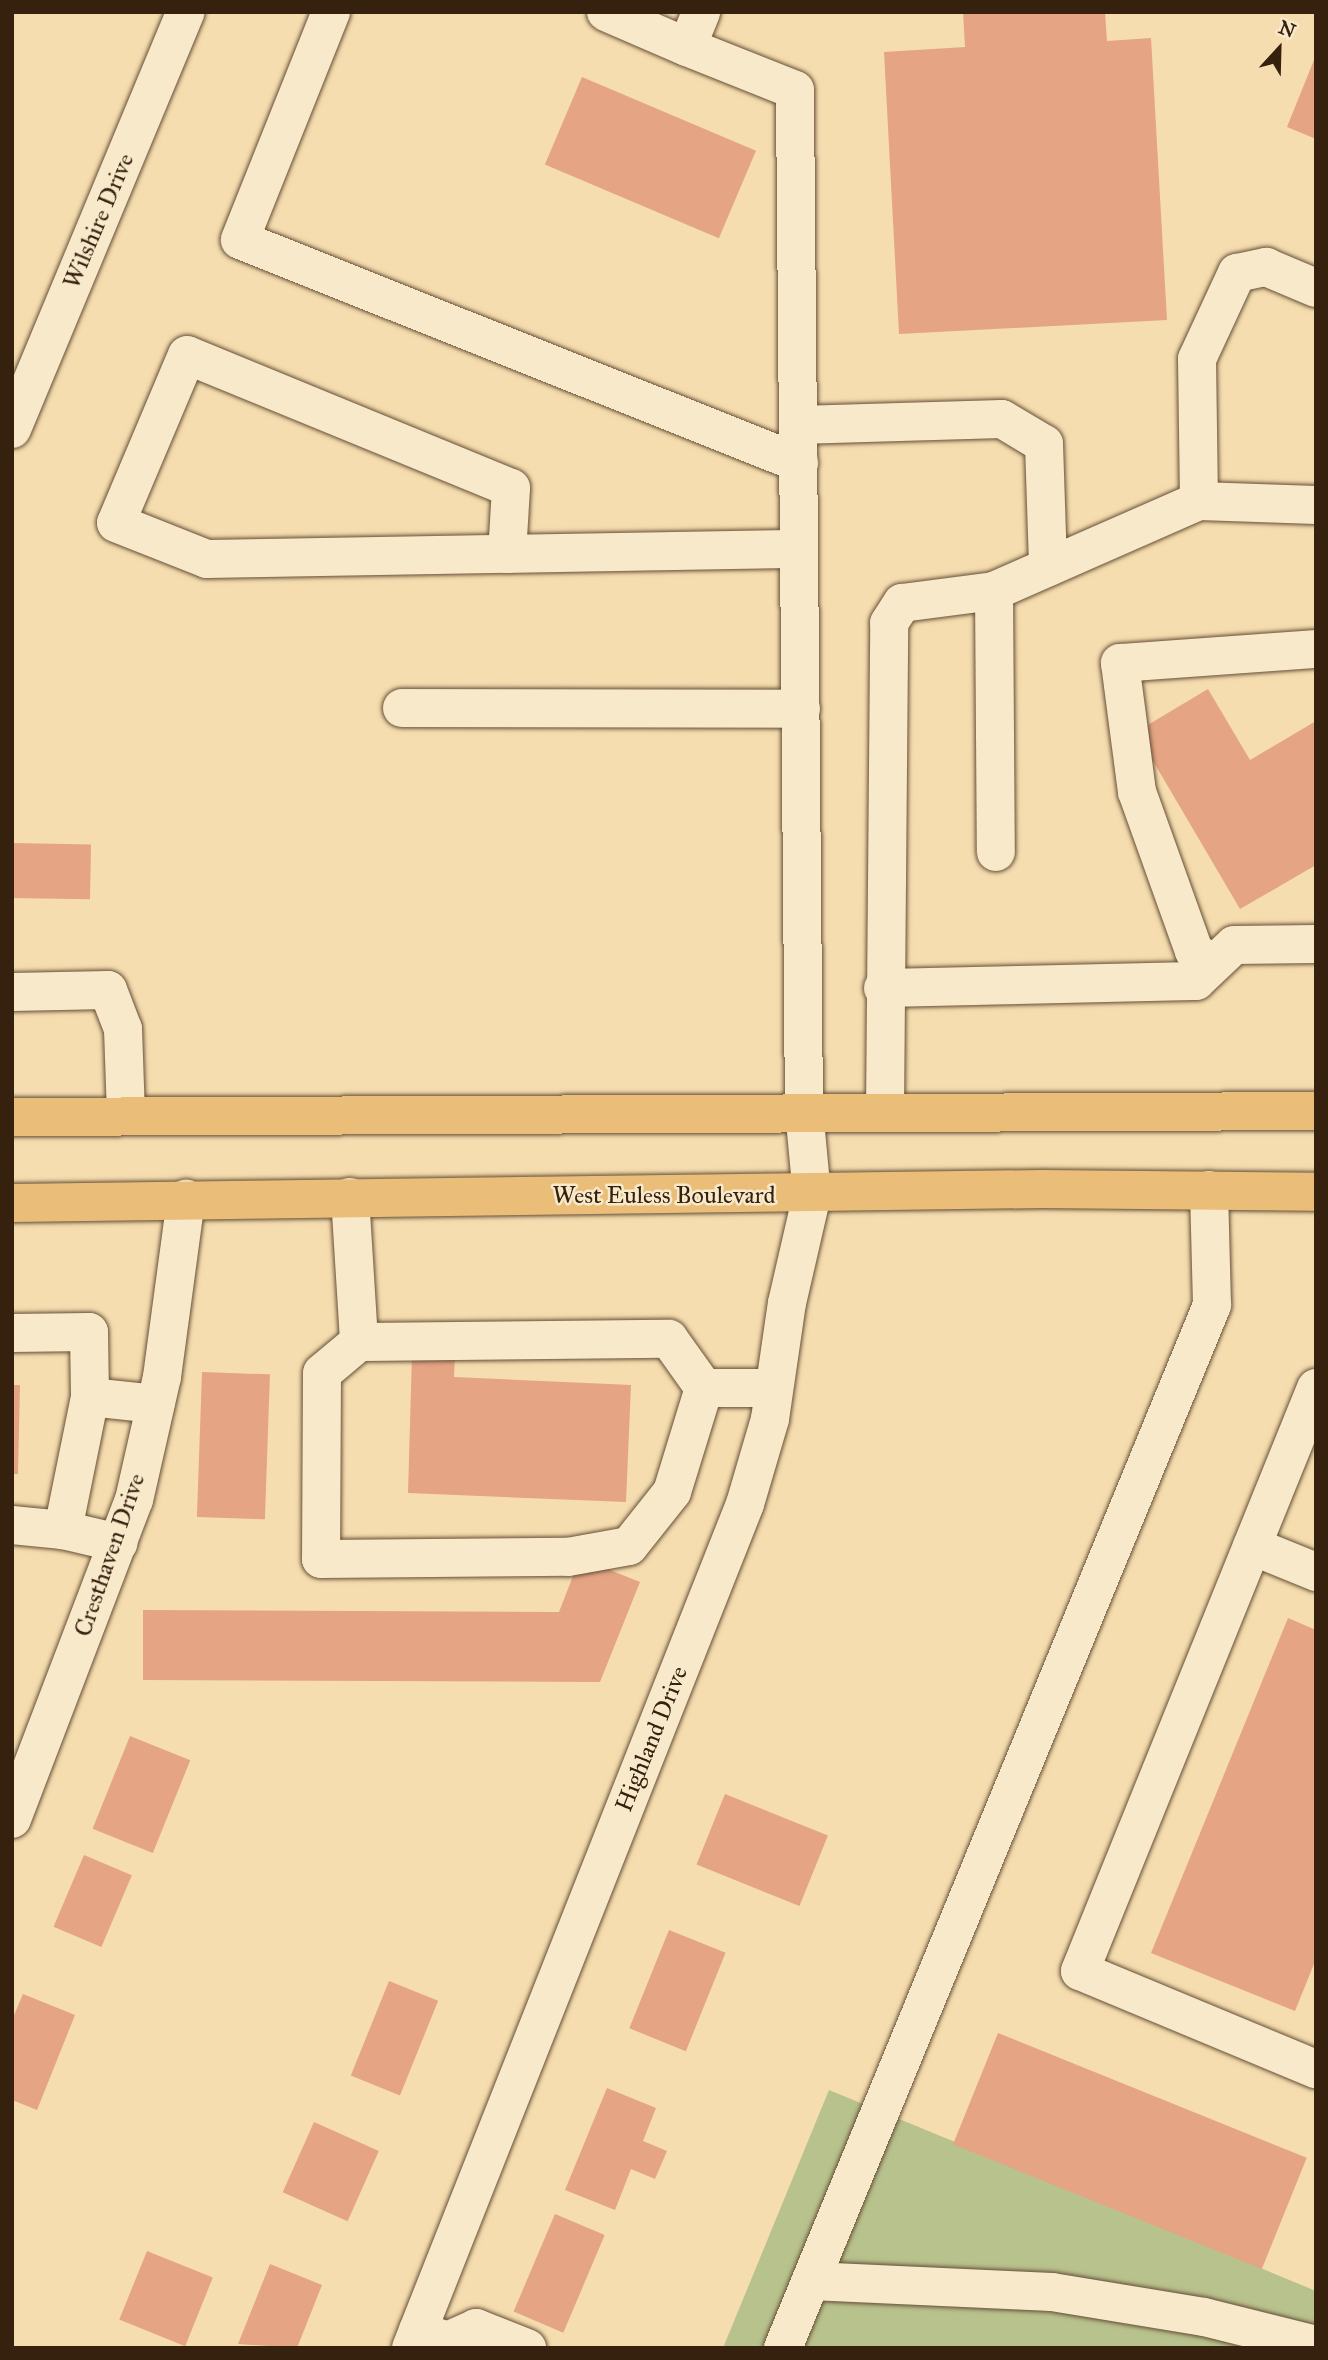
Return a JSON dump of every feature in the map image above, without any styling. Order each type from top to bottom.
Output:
[{"type":"main road","points":[[12,1117],[804,1111],[1316,1111]]},
{"type":"main road","name":"West Euless Boulevard","points":[[12,1203],[350,1197],[1209,1190],[1316,1192]]},
{"type":"street","name":"Wilshire Drive","points":[[12,429],[186,12]]},
{"type":"street","points":[[331,12],[240,240],[799,463]]},
{"type":"street","points":[[606,12],[694,29]]},
{"type":"street","name":"Highland Drive","points":[[431,2342],[745,1504],[774,1388],[812,1195],[804,1111],[795,90],[694,29]]},
{"type":"street","points":[[1199,501],[1197,359],[1237,273],[1266,267],[1316,288]]},
{"type":"street","points":[[507,554],[511,488],[187,355],[116,523],[208,559],[507,554],[799,549]]},
{"type":"street","points":[[798,425],[1002,419],[1044,444],[1048,567]]},
{"type":"street","points":[[885,1111],[883,988],[889,623],[902,603],[994,591],[1199,501],[1316,505]]},
{"type":"street","points":[[994,591],[996,852]]},
{"type":"street","points":[[1213,964],[1194,951],[1137,792],[1121,663],[1316,649]]},
{"type":"street","points":[[402,708],[801,709]]},
{"type":"street","points":[[883,988],[1196,981],[1234,945],[1316,944]]},
{"type":"street","points":[[12,992],[108,990],[123,1029],[126,1116]]},
{"type":"street","points":[[783,2348],[1212,1305],[1209,1190]]},
{"type":"street","points":[[350,1197],[359,1342]]},
{"type":"street","name":"Cresthaven Drive","points":[[12,1819],[118,1543],[156,1404],[186,1199]]},
{"type":"street","points":[[12,1332],[89,1332],[90,1397],[63,1530]]},
{"type":"street","points":[[669,1339],[704,1388],[672,1492],[629,1546],[568,1558],[321,1559],[321,1373],[359,1342],[669,1339]]},
{"type":"street","points":[[704,1388],[774,1388]]},
{"type":"street","points":[[1316,1388],[1080,1971],[1316,2069]]},
{"type":"street","points":[[90,1397],[156,1404]]},
{"type":"street","points":[[12,1525],[63,1530],[118,1543]]},
{"type":"street","points":[[1252,1546],[1316,1572]]},
{"type":"street","points":[[811,2281],[1052,2292],[1204,2316],[1316,2345]]},
{"type":"street","points":[[431,2342],[476,2328],[527,2348]]},
{"type":"green space","points":[[829,2090],[1316,2291],[1316,2348],[723,2348]]},
{"type":"building","points":[[963,12],[1105,12],[1107,41],[1151,38],[1167,320],[899,334],[884,52],[965,47]]},
{"type":"building","points":[[1316,55],[1316,139],[1287,127]]},
{"type":"building","points":[[582,77],[756,151],[719,238],[545,164]]},
{"type":"building","points":[[1208,689],[1250,760],[1316,721],[1316,865],[1240,909],[1136,732]]},
{"type":"building","points":[[12,843],[91,844],[90,899],[12,898]]},
{"type":"building","points":[[412,1354],[455,1356],[454,1377],[631,1385],[626,1502],[408,1493]]},
{"type":"building","points":[[202,1372],[270,1374],[265,1519],[197,1517]]},
{"type":"building","points":[[12,1385],[20,1385],[18,1474],[12,1474]]},
{"type":"building","points":[[580,1558],[640,1582],[600,1682],[143,1680],[143,1610],[559,1612]]},
{"type":"building","points":[[1288,1618],[1316,1630],[1316,1959],[1295,2011],[1151,1953]]},
{"type":"building","points":[[130,1736],[190,1760],[153,1853],[93,1829]]},
{"type":"building","points":[[725,1794],[828,1836],[799,1906],[697,1864]]},
{"type":"building","points":[[84,1855],[132,1875],[101,1947],[54,1927]]},
{"type":"building","points":[[669,1930],[726,1953],[686,2051],[629,2028]]},
{"type":"building","points":[[389,1981],[438,2001],[400,2095],[351,2076]]},
{"type":"building","points":[[23,1994],[75,2015],[37,2110],[12,2100],[12,2020]]},
{"type":"building","points":[[998,2033],[1307,2158],[1262,2269],[953,2144]]},
{"type":"building","points":[[607,2088],[656,2108],[643,2141],[667,2151],[655,2179],[631,2169],[615,2210],[565,2190]]},
{"type":"building","points":[[314,2122],[379,2151],[348,2221],[283,2192]]},
{"type":"building","points":[[555,2214],[605,2235],[563,2333],[514,2312]]},
{"type":"building","points":[[147,2251],[213,2278],[185,2346],[119,2320]]},
{"type":"building","points":[[270,2264],[322,2285],[297,2348],[238,2344]]}]
